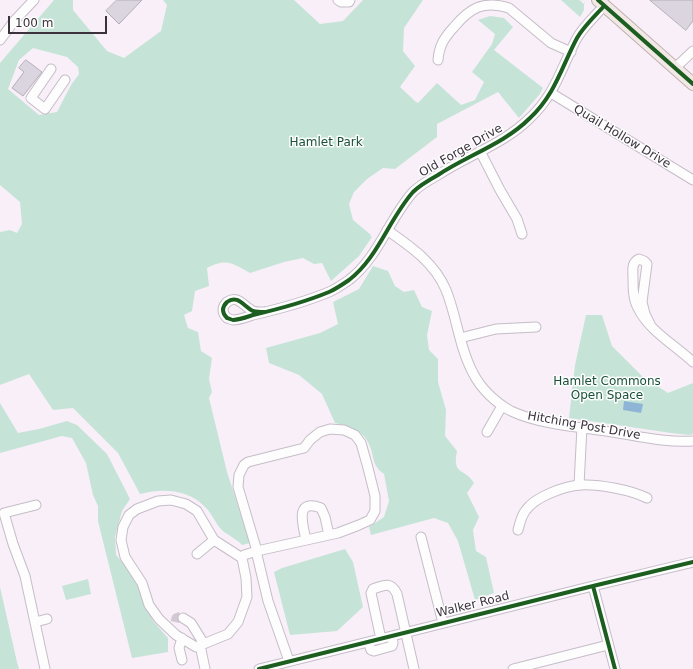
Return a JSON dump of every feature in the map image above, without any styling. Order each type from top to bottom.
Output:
[{"type":"main road","points":[[601,3],[693,84]]},
{"type":"street","points":[[2,33],[34,0]]},
{"type":"street","points":[[338,0],[341,2],[349,2],[350,0]]},
{"type":"street","name":"Old Forge Drive","points":[[265,312],[330,292],[349,280],[360,270],[379,244],[397,213],[414,192],[423,184],[445,170],[509,136],[532,117],[551,93],[582,30],[601,3]]},
{"type":"street","points":[[438,60],[438,54],[442,41],[464,15],[485,4],[494,4],[508,8],[551,43],[571,52]]},
{"type":"street","points":[[675,68],[693,51]]},
{"type":"street","points":[[51,69],[31,98],[45,109],[65,80]]},
{"type":"street","name":"Quail Hollow Drive","points":[[551,93],[693,180]]},
{"type":"street","points":[[480,151],[517,219],[522,234]]},
{"type":"street","name":"Hitching Post Drive","points":[[387,230],[415,250],[433,269],[449,297],[466,359],[477,380],[492,398],[502,406],[534,419],[670,441],[693,441]]},
{"type":"street","points":[[650,324],[645,314],[642,302],[647,264],[639,259],[633,266],[633,292],[638,308],[650,324],[693,362]]},
{"type":"street","points":[[460,338],[496,329],[536,327]]},
{"type":"street","points":[[487,432],[502,406]]},
{"type":"street","points":[[579,485],[582,427]]},
{"type":"street","points":[[242,558],[244,555],[257,551],[329,535],[370,520],[375,511],[373,489],[361,443],[355,435],[344,430],[330,429],[320,432],[310,440],[304,448],[248,462],[244,465],[239,474],[238,487],[257,551],[268,601],[289,661]]},
{"type":"street","points":[[518,530],[522,515],[532,504],[556,491],[579,485],[631,492],[647,498]]},
{"type":"street","points":[[171,500],[186,504],[197,511],[214,540],[242,558],[246,578],[247,597],[238,622],[228,634],[203,648],[196,647],[182,638],[159,619],[149,605],[142,583],[125,556],[120,540],[123,527],[129,515],[138,508],[158,501],[171,500]]},
{"type":"street","points":[[36,505],[4,513],[13,544],[25,576],[45,669]]},
{"type":"street","points":[[306,540],[302,520],[302,511],[306,507],[314,505],[321,508],[325,517],[329,535]]},
{"type":"street","points":[[421,537],[443,623]]},
{"type":"street","points":[[196,554],[214,540]]},
{"type":"street","name":"Walker Road","points":[[259,669],[693,562]]},
{"type":"street","points":[[381,639],[371,593],[373,589],[383,585],[391,585],[394,588],[414,669]]},
{"type":"street","points":[[593,586],[614,669]]},
{"type":"street","points":[[35,622],[47,619]]},
{"type":"street","points":[[173,632],[179,620],[191,623],[203,648],[209,669]]},
{"type":"street","points":[[368,642],[371,650],[374,651],[392,646],[394,643],[392,636]]},
{"type":"street","points":[[182,638],[179,648],[182,660]]},
{"type":"street","points":[[513,669],[608,645]]},
{"type":"street","points":[[203,648],[202,656],[205,669]]},
{"type":"path","points":[[581,0],[586,4]]},
{"type":"green space","name":"Hamlet Park","points":[[54,0],[73,0],[73,10],[107,51],[124,58],[161,31],[167,5],[163,0],[294,0],[320,24],[343,21],[363,0],[423,0],[404,28],[403,51],[415,66],[400,87],[416,102],[418,103],[437,83],[461,105],[475,100],[484,82],[472,72],[492,44],[495,34],[478,20],[490,16],[504,18],[513,27],[494,50],[543,88],[539,95],[519,118],[498,92],[437,124],[437,137],[395,169],[383,168],[367,179],[354,192],[349,204],[353,220],[372,237],[359,256],[331,281],[322,263],[314,264],[303,258],[284,262],[250,273],[234,264],[229,263],[220,263],[207,268],[209,286],[195,291],[192,311],[184,315],[188,328],[198,332],[201,351],[212,358],[209,379],[212,392],[209,398],[227,472],[250,543],[242,545],[222,530],[206,508],[192,497],[167,491],[140,494],[118,453],[73,408],[53,410],[29,374],[0,385],[0,232],[10,230],[17,233],[22,224],[20,202],[0,185],[0,63]],"holes":[[[33,48],[67,57],[78,67],[79,74],[71,85],[57,112],[39,115],[8,89],[19,60]]]},
{"type":"green space","points":[[561,0],[579,0],[584,4],[584,10],[580,17]]},
{"type":"green space","points":[[373,266],[388,271],[395,286],[404,292],[414,290],[422,307],[432,311],[427,335],[429,350],[438,359],[438,382],[446,410],[445,436],[457,451],[456,464],[458,468],[474,483],[467,493],[479,517],[473,530],[476,551],[486,557],[494,593],[475,600],[458,541],[448,523],[434,518],[371,535],[369,527],[384,517],[389,501],[384,474],[375,464],[369,444],[363,435],[355,429],[335,423],[322,394],[299,375],[269,363],[266,348],[320,333],[338,324],[333,302],[359,289]]},
{"type":"green space","name":"Hamlet Commons Open Space","points":[[586,315],[602,315],[612,346],[642,376],[668,393],[693,383],[693,434],[671,433],[569,418],[575,365]]},
{"type":"green space","points":[[0,403],[18,433],[67,421],[77,425],[107,454],[130,499],[122,511],[115,537],[116,555],[132,573],[153,621],[168,638],[168,652],[132,658],[98,521],[98,506],[93,495],[86,463],[72,438],[62,436],[0,453]]},
{"type":"green space","points":[[345,549],[353,562],[363,607],[337,631],[290,635],[274,572],[282,568]]},
{"type":"green space","points":[[88,579],[91,594],[66,600],[62,586]]},
{"type":"green space","points":[[0,587],[17,662],[19,669],[0,669]]},
{"type":"water","points":[[624,401],[643,404],[641,413],[623,410]]},
{"type":"building","points":[[117,0],[142,0],[119,24],[106,11]]},
{"type":"building","points":[[650,0],[693,0],[693,21],[686,30]]},
{"type":"building","points":[[26,60],[42,72],[23,96],[12,88],[24,72],[19,68]]},
{"type":"tunnel","points":[[175,622],[176,618],[181,616],[183,618]]},
{"type":"cycle path","points":[[598,0],[693,84]]},
{"type":"cycle path","points":[[265,312],[258,312],[253,311],[238,300],[234,299],[227,302],[223,309],[227,318],[233,320],[240,319],[292,305],[311,299],[332,291],[349,280],[368,261],[397,214],[416,189],[509,135],[539,109],[552,90],[577,38],[586,25],[604,6]]},
{"type":"cycle path","points":[[259,669],[693,562]]},
{"type":"cycle path","points":[[593,586],[615,669]]}]
